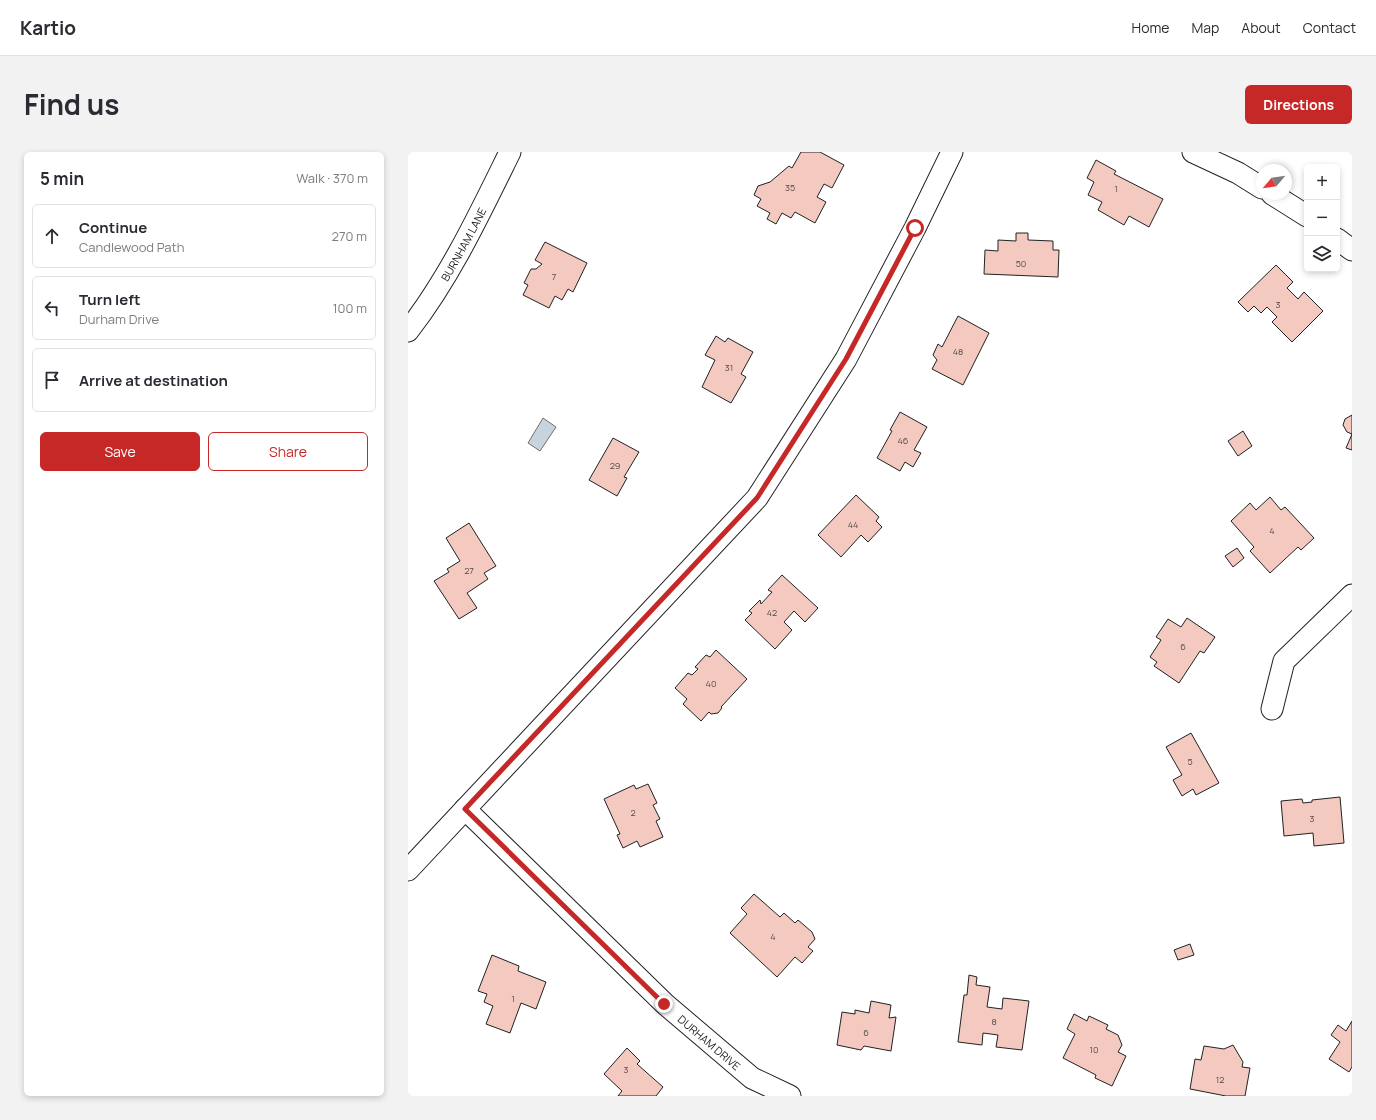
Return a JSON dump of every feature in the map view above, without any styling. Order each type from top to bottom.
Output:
[{"type":"street","name":"BURNHAM LANE","points":[[408,331],[419,317],[454,262],[510,152]]},
{"type":"street","points":[[408,870],[757,498],[846,359],[915,228],[952,152]]},
{"type":"street","points":[[1193,152],[1238,173],[1256,184]]},
{"type":"street","points":[[1282,200],[1304,214]]},
{"type":"street","points":[[1340,241],[1352,250]]},
{"type":"street","points":[[1272,709],[1284,661],[1352,595]]},
{"type":"street","name":"DURHAM DRIVE","points":[[465,809],[664,1004],[752,1078],[790,1096]]},
{"type":"shaded area","points":[[543,418],[556,427],[540,451],[528,443]]},
{"type":"building","points":[[801,152],[820,152],[844,165],[832,188],[824,184],[817,197],[826,202],[815,223],[795,212],[791,218],[782,213],[776,224],[767,219],[770,213],[757,206],[761,199],[754,195],[758,186],[770,182],[789,166],[792,168]]},
{"type":"building","points":[[1096,160],[1116,171],[1114,174],[1163,199],[1149,227],[1129,216],[1124,225],[1098,210],[1102,202],[1088,195],[1094,182],[1087,178]]},
{"type":"building","points":[[1016,233],[1028,233],[1028,240],[1053,241],[1053,250],[1059,250],[1058,277],[984,274],[985,250],[998,251],[998,240],[1016,241]]},
{"type":"building","points":[[545,242],[587,263],[573,292],[568,289],[562,300],[555,296],[549,308],[523,295],[528,285],[524,283],[531,269],[536,269],[542,264],[535,260]]},
{"type":"building","points":[[1276,265],[1293,282],[1287,288],[1298,299],[1304,292],[1323,311],[1292,342],[1272,322],[1277,317],[1267,307],[1261,313],[1254,306],[1248,312],[1238,302]]},
{"type":"building","points":[[958,316],[989,333],[963,385],[932,369],[937,360],[933,355],[938,344],[942,347]]},
{"type":"building","points":[[716,336],[725,342],[728,338],[753,352],[741,374],[746,377],[731,403],[702,387],[715,360],[705,355]]},
{"type":"building","points":[[900,412],[927,427],[914,450],[921,453],[913,467],[905,462],[900,471],[877,458],[892,431],[890,430]]},
{"type":"building","points":[[1352,415],[1352,434],[1347,432],[1343,425],[1345,419]]},
{"type":"building","points":[[1243,431],[1252,446],[1238,456],[1228,441]]},
{"type":"building","points":[[1352,434],[1352,450],[1346,448]]},
{"type":"building","points":[[613,438],[639,452],[624,477],[627,478],[617,496],[589,480]]},
{"type":"building","points":[[856,495],[879,517],[876,521],[882,527],[868,542],[861,535],[841,557],[818,535]]},
{"type":"building","points":[[1270,497],[1281,510],[1285,507],[1314,538],[1301,550],[1298,547],[1270,573],[1250,551],[1254,547],[1231,521],[1250,503],[1256,510]]},
{"type":"building","points":[[469,523],[496,566],[484,573],[488,579],[467,593],[477,608],[459,619],[434,581],[449,572],[447,569],[460,561],[446,538]]},
{"type":"building","points":[[1237,548],[1244,558],[1233,567],[1225,556]]},
{"type":"building","points":[[782,575],[818,608],[805,622],[794,611],[784,622],[792,630],[775,649],[745,620],[752,613],[749,611],[760,600],[761,604],[772,592],[768,590]]},
{"type":"building","points":[[1187,618],[1215,637],[1204,653],[1200,651],[1179,683],[1154,666],[1157,662],[1150,657],[1161,640],[1156,637],[1168,619],[1181,627]]},
{"type":"building","points":[[716,650],[747,679],[721,707],[722,708],[718,713],[711,714],[709,712],[701,721],[683,704],[687,699],[675,688],[688,673],[692,675],[698,669],[695,667],[706,655],[710,657]]},
{"type":"building","points":[[1191,733],[1219,783],[1196,795],[1193,789],[1182,796],[1173,780],[1182,775],[1166,747]]},
{"type":"building","points":[[648,784],[657,803],[653,805],[660,819],[656,821],[663,837],[640,847],[637,841],[623,848],[617,835],[620,834],[604,799],[634,785],[636,789]]},
{"type":"building","points":[[1340,797],[1344,843],[1314,846],[1313,833],[1284,836],[1281,801],[1302,799],[1303,803],[1312,802],[1312,800]]},
{"type":"building","points":[[754,894],[780,917],[784,913],[795,923],[798,920],[812,932],[815,939],[808,947],[813,951],[802,963],[795,957],[777,977],[730,933],[747,914],[741,908]]},
{"type":"building","points":[[1190,944],[1194,955],[1178,960],[1174,950]]},
{"type":"building","points":[[492,955],[519,966],[518,971],[546,982],[536,1009],[521,1003],[510,1033],[486,1024],[493,1006],[484,1002],[487,994],[478,991]]},
{"type":"building","points":[[969,975],[977,977],[976,985],[990,987],[987,1007],[1002,1009],[1003,998],[1029,1001],[1022,1050],[996,1047],[998,1035],[983,1033],[982,1045],[958,1042],[964,995],[967,995]]},
{"type":"building","points":[[871,1001],[891,1005],[889,1018],[896,1017],[891,1051],[864,1046],[861,1050],[837,1045],[842,1012],[855,1014],[855,1010],[869,1013]]},
{"type":"building","points":[[1074,1014],[1087,1021],[1089,1016],[1108,1025],[1106,1029],[1118,1035],[1122,1045],[1118,1052],[1126,1056],[1112,1086],[1095,1078],[1096,1075],[1063,1058],[1075,1034],[1067,1029]]},
{"type":"building","points":[[1352,1021],[1352,1067],[1349,1072],[1329,1059],[1340,1042],[1331,1035],[1338,1025],[1346,1031]]},
{"type":"building","points":[[1233,1045],[1243,1062],[1242,1067],[1250,1068],[1245,1096],[1226,1096],[1190,1089],[1195,1059],[1201,1060],[1204,1046],[1224,1049]]},
{"type":"building","points":[[627,1048],[640,1061],[637,1064],[663,1087],[656,1096],[618,1096],[622,1091],[604,1074]]},
{"type":"route","points":[[664,1004],[465,809],[757,498],[846,359],[915,228]]}]
